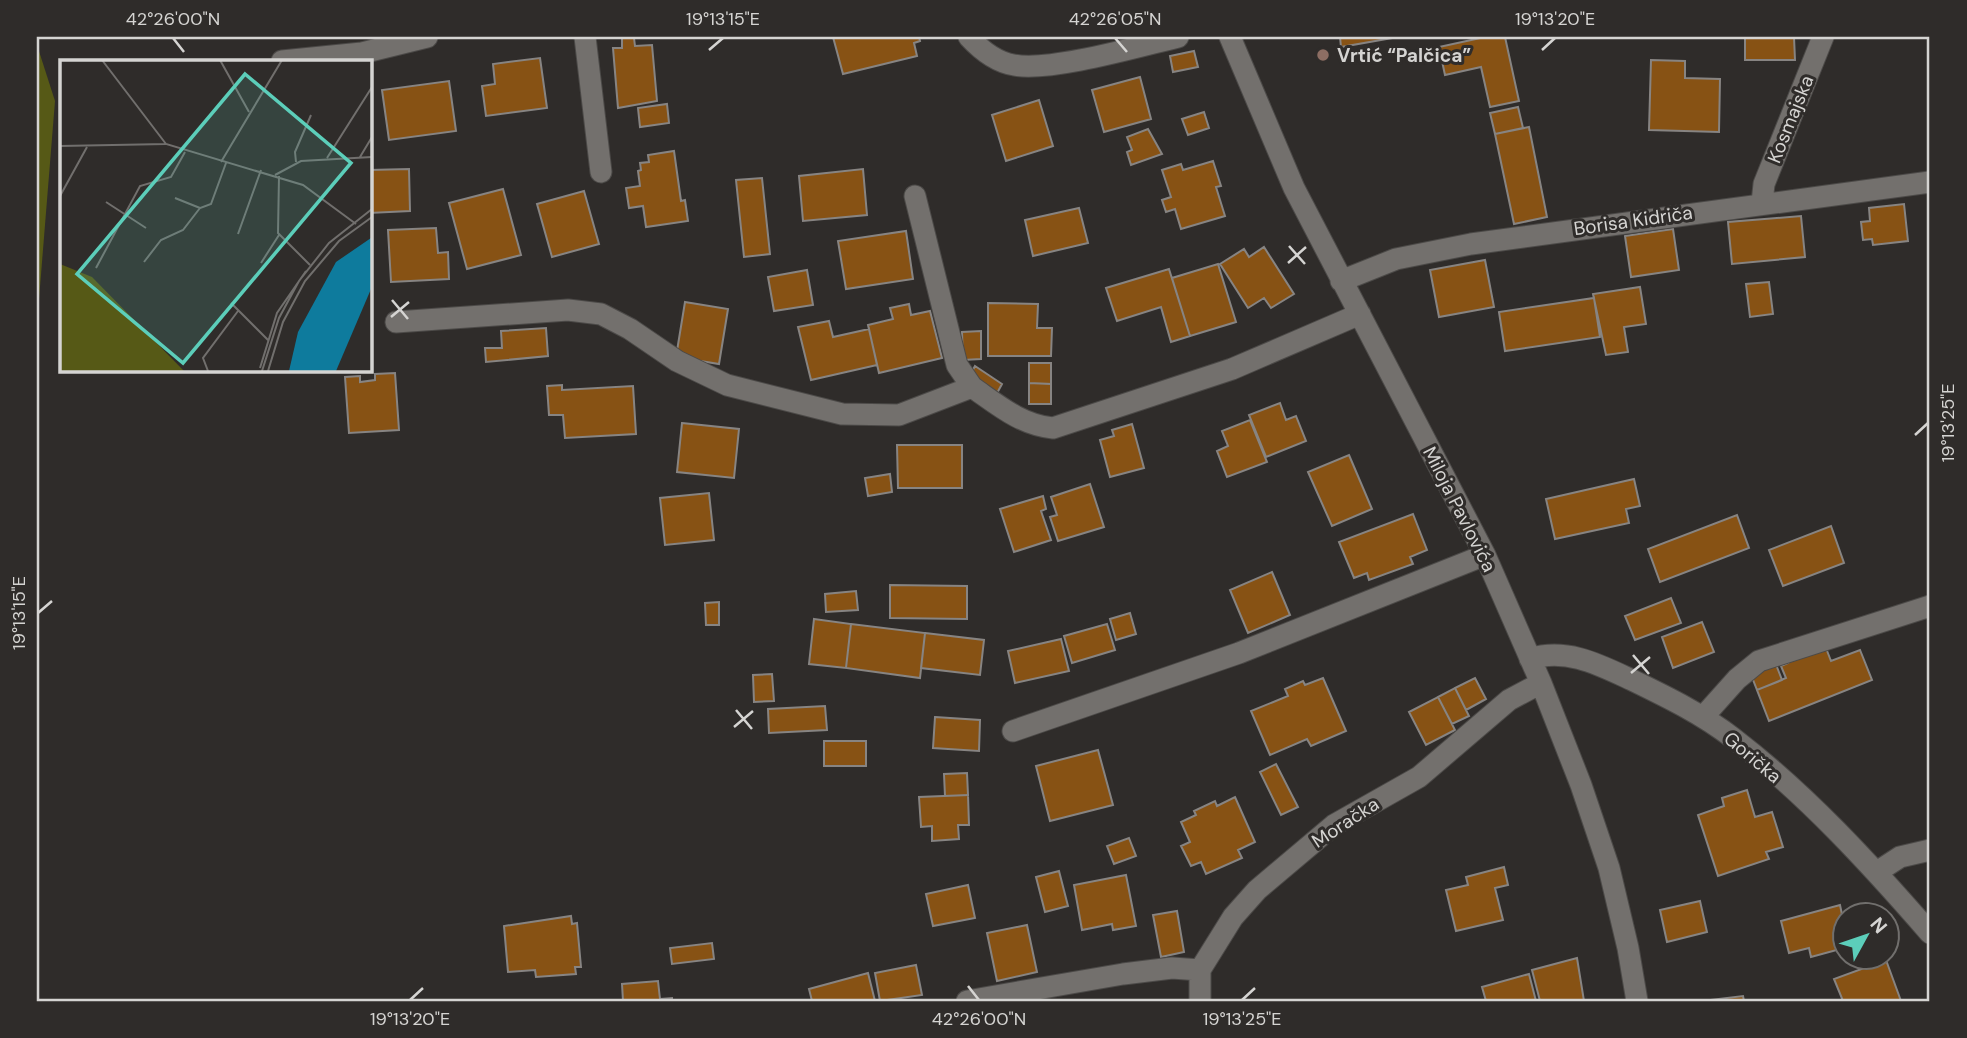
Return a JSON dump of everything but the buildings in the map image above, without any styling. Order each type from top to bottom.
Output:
[{"type":"street","points":[[292,60],[362,53],[427,37]]},
{"type":"street","points":[[585,37],[601,172]]},
{"type":"street","points":[[969,37],[996,60],[1027,66],[1117,52],[1178,37]]},
{"type":"street","name":"Miloja Pavlovića","points":[[1230,37],[1294,188],[1485,555],[1541,683],[1581,785],[1609,868],[1628,948],[1637,1001]]},
{"type":"street","name":"Kosmajska","points":[[1762,203],[1764,184],[1823,37]]},
{"type":"street","name":"Borisa Kidriča","points":[[1341,281],[1419,253],[1762,203],[1930,182]]},
{"type":"street","points":[[915,196],[957,365],[972,387],[1014,416],[1035,426],[1053,428],[1232,369],[1360,314]]},
{"type":"street","points":[[396,322],[568,310],[601,314],[630,329],[677,361],[727,385],[842,414],[899,415],[972,387]]},
{"type":"street","points":[[1013,731],[1239,653],[1485,555]]},
{"type":"street","points":[[1703,718],[1737,679],[1759,661],[1930,606]]},
{"type":"street","name":"Gorička","points":[[1530,659],[1549,655],[1583,659],[1675,700],[1703,718],[1754,756],[1877,872],[1930,933]]},
{"type":"street","name":"Moračka","points":[[1200,970],[1233,917],[1281,868],[1334,825],[1419,776],[1509,700],[1541,683]]},
{"type":"street","points":[[1877,872],[1900,857],[1930,850]]},
{"type":"street","points":[[967,1001],[1172,968],[1200,970],[1200,1001]]},
{"type":"shaded area","points":[[37,45],[55,101],[37,324]]},
{"type":"place","name":"Vrtić “Palčica”","points":[[1323,55]]}]
